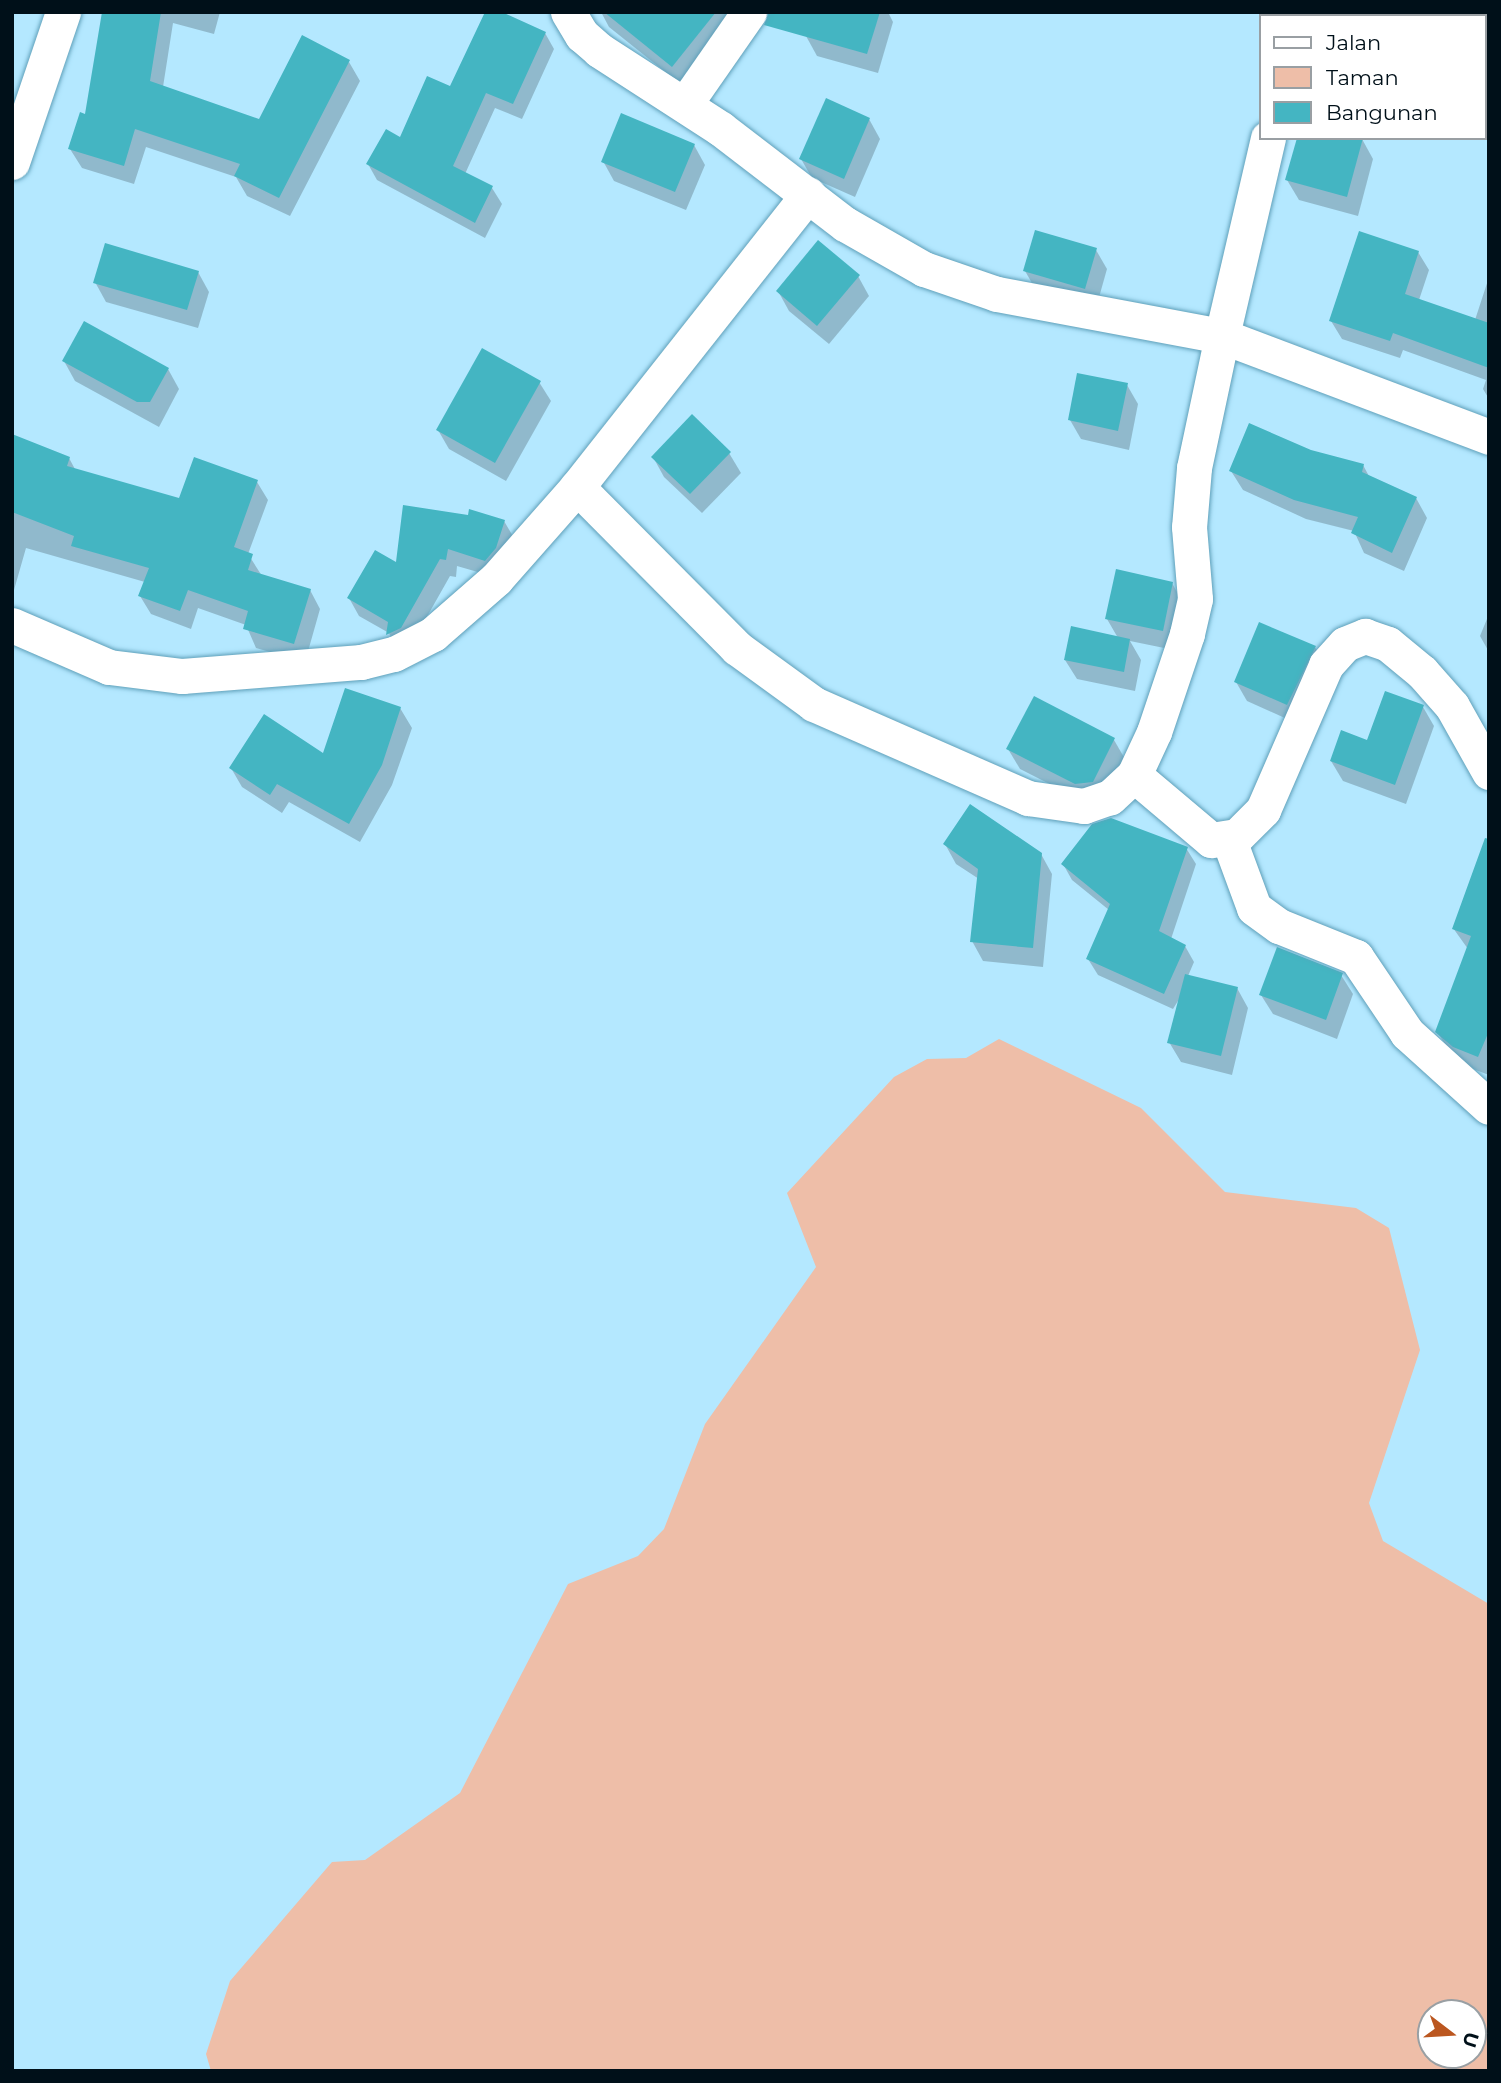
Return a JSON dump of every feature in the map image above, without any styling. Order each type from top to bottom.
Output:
[{"type":"street","points":[[12,162],[62,12]]},
{"type":"street","points":[[568,12],[590,42],[685,104],[882,246],[969,286],[1222,336],[1489,437]]},
{"type":"street","points":[[685,104],[749,12]]},
{"type":"street","points":[[578,487],[737,648],[814,704],[1028,798],[1084,806],[1110,797],[1134,775],[1166,698],[1195,599],[1189,527],[1194,468],[1268,140]]},
{"type":"street","points":[[12,625],[108,667],[147,675],[315,668],[394,654],[461,613],[578,487],[808,194]]},
{"type":"street","points":[[1134,775],[1206,837],[1228,840],[1253,823],[1263,810],[1314,687],[1335,653],[1355,638],[1377,638],[1415,666],[1452,706],[1489,772]]},
{"type":"street","points":[[1228,840],[1254,908],[1263,916],[1356,957],[1407,1033],[1489,1107]]},
{"type":"green space","points":[[999,1039],[1141,1108],[1225,1192],[1356,1208],[1389,1228],[1420,1350],[1369,1503],[1383,1541],[1489,1604],[1489,2071],[211,2071],[206,2054],[230,1981],[332,1862],[365,1860],[460,1793],[568,1584],[638,1556],[664,1529],[705,1424],[816,1267],[787,1193],[894,1077],[927,1059],[966,1058]]},
{"type":"building","points":[[102,12],[161,12],[150,81],[259,119],[302,35],[350,60],[279,198],[234,176],[240,164],[135,129],[124,166],[68,149],[80,112],[85,114]]},
{"type":"building","points":[[485,12],[502,12],[546,32],[513,104],[486,93],[453,166],[493,186],[475,223],[366,164],[386,129],[400,137],[427,76],[450,86]]},
{"type":"building","points":[[604,12],[716,12],[672,67]]},
{"type":"building","points":[[769,12],[880,12],[867,54],[764,25]]},
{"type":"building","points":[[826,98],[870,118],[844,179],[799,159]]},
{"type":"building","points":[[621,113],[695,144],[675,192],[601,162]]},
{"type":"building","points":[[1296,140],[1362,140],[1347,197],[1285,180]]},
{"type":"building","points":[[1035,230],[1097,248],[1085,289],[1023,271]]},
{"type":"building","points":[[1359,231],[1419,251],[1405,294],[1489,323],[1489,368],[1393,333],[1390,341],[1329,321]]},
{"type":"building","points":[[818,240],[860,275],[817,326],[776,291]]},
{"type":"building","points":[[105,243],[199,271],[187,310],[93,283]]},
{"type":"building","points":[[84,321],[169,368],[150,402],[137,402],[62,361]]},
{"type":"building","points":[[482,348],[541,381],[495,463],[436,430]]},
{"type":"building","points":[[1077,373],[1128,383],[1118,431],[1068,420]]},
{"type":"building","points":[[692,414],[731,452],[690,494],[651,457]]},
{"type":"building","points":[[1249,423],[1311,450],[1364,464],[1362,472],[1417,497],[1392,553],[1351,533],[1358,517],[1294,500],[1229,471]]},
{"type":"building","points":[[12,434],[70,457],[67,466],[179,498],[194,457],[258,480],[234,547],[253,554],[248,570],[311,589],[294,644],[243,629],[248,611],[188,590],[180,611],[138,596],[149,568],[71,546],[74,536],[12,512]]},
{"type":"building","points":[[403,505],[468,515],[469,509],[505,520],[496,548],[485,561],[448,549],[446,560],[440,559],[401,628],[386,635],[388,622],[347,598],[375,550],[396,562]]},
{"type":"building","points":[[1116,569],[1173,582],[1163,631],[1105,619]]},
{"type":"building","points":[[1259,622],[1316,646],[1287,705],[1234,682]]},
{"type":"building","points":[[1071,626],[1130,639],[1124,672],[1064,660]]},
{"type":"building","points":[[345,688],[401,707],[382,765],[349,824],[277,784],[270,795],[229,768],[264,714],[323,753]]},
{"type":"building","points":[[1385,691],[1424,705],[1395,785],[1330,761],[1341,730],[1367,740]]},
{"type":"building","points":[[1034,696],[1115,738],[1093,782],[1075,784],[1006,749]]},
{"type":"building","points":[[970,804],[1042,853],[1033,948],[970,942],[978,869],[943,844]]},
{"type":"building","points":[[1111,818],[1188,847],[1159,931],[1186,945],[1164,994],[1086,959],[1110,904],[1061,864],[1092,824]]},
{"type":"building","points":[[1485,838],[1489,839],[1489,1031],[1478,1057],[1453,1047],[1435,1032],[1471,936],[1452,929]]},
{"type":"building","points":[[1277,947],[1343,973],[1326,1020],[1259,995]]},
{"type":"building","points":[[1185,974],[1238,987],[1221,1056],[1167,1043]]}]
